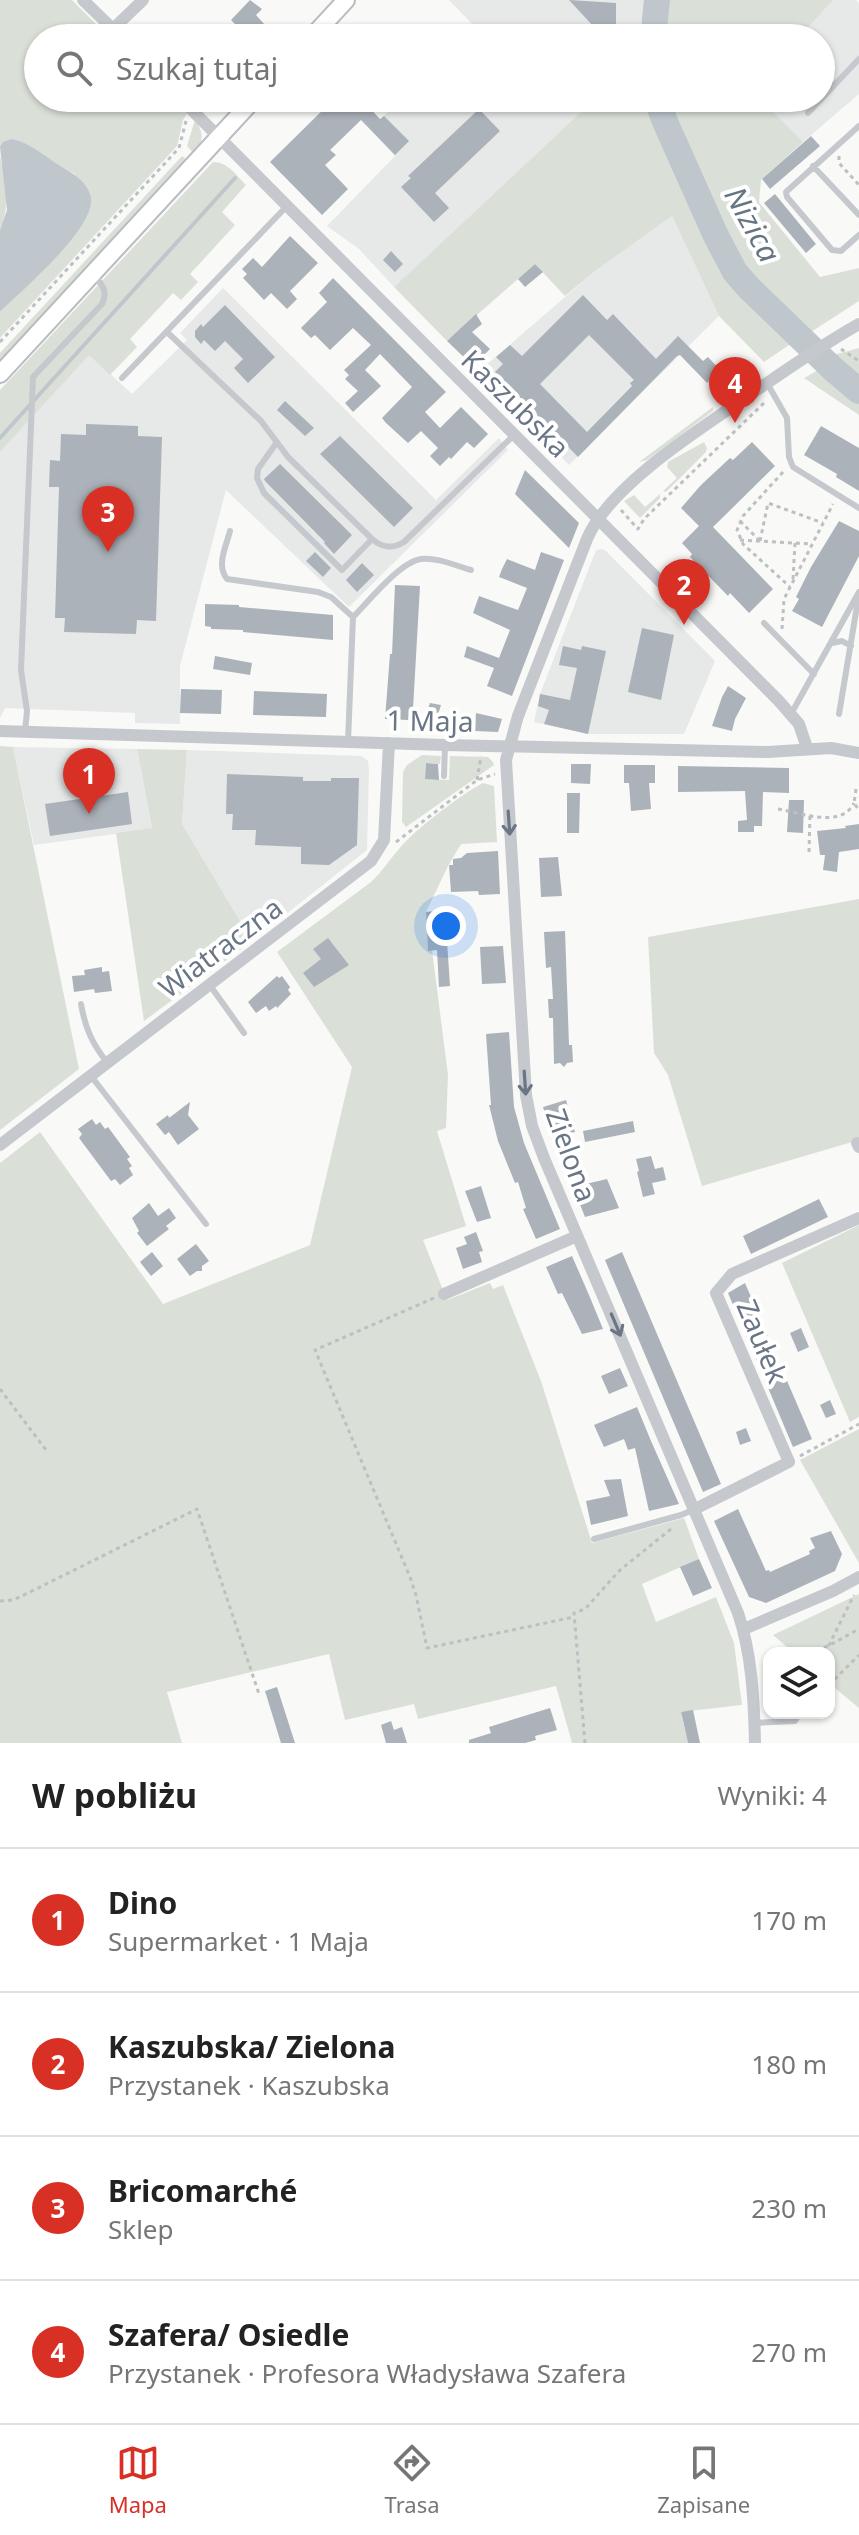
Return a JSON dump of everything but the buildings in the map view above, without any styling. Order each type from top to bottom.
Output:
[{"type":"main road","points":[[324,24],[346,0]]},
{"type":"main road","points":[[0,374],[242,112]]},
{"type":"street","points":[[83,0],[108,24]]},
{"type":"street","points":[[125,24],[143,0]]},
{"type":"street","name":"Kaszubska","points":[[194,112],[791,714],[799,724],[807,748]]},
{"type":"street","name":"Zielona","points":[[755,1743],[744,1629],[537,1141],[526,1095],[505,773],[508,746],[587,539],[598,518],[662,457],[771,388],[803,358],[859,324]]},
{"type":"street","name":"1 Maja","points":[[0,731],[768,752],[831,748],[859,753]]},
{"type":"street","name":"Wiatraczna","points":[[0,1145],[358,873],[378,852],[384,840],[389,743]]},
{"type":"street","name":"Zaułek","points":[[789,1462],[716,1293],[732,1274],[859,1218]]},
{"type":"street","points":[[444,1294],[577,1236]]},
{"type":"street","points":[[695,1509],[789,1462]]},
{"type":"street","points":[[744,1629],[859,1577]]},
{"type":"lane","points":[[835,84],[859,59]]},
{"type":"lane","points":[[859,126],[788,188],[787,197],[832,250],[841,251],[859,235]]},
{"type":"lane","points":[[813,166],[859,215]]},
{"type":"lane","points":[[122,378],[286,207]]},
{"type":"lane","points":[[25,732],[27,711],[21,670],[33,377],[102,304],[104,287],[93,274]]},
{"type":"lane","points":[[167,332],[261,421],[288,457],[379,545],[389,547],[404,542],[514,435]]},
{"type":"lane","points":[[771,388],[787,418],[791,463],[859,508]]},
{"type":"lane","points":[[277,442],[258,469],[257,478],[264,493],[342,570],[372,539]]},
{"type":"lane","points":[[230,531],[222,562],[222,572],[227,579],[318,592],[331,597],[353,617]]},
{"type":"lane","points":[[348,742],[353,617],[407,564],[421,559],[432,560],[471,570]]},
{"type":"lane","points":[[791,714],[859,592],[839,714]]},
{"type":"lane","points":[[764,623],[814,674]]},
{"type":"lane","points":[[832,643],[842,641],[851,646]]},
{"type":"lane","points":[[444,776],[445,745]]},
{"type":"lane","points":[[209,984],[244,1033]]},
{"type":"lane","points":[[81,1004],[91,1041],[107,1062]]},
{"type":"lane","points":[[90,1075],[206,1224]]},
{"type":"lane","points":[[594,1539],[695,1509]]},
{"type":"lane","points":[[754,1723],[796,1719]]},
{"type":"path","points":[[0,342],[179,148],[185,121],[192,116]]},
{"type":"path","points":[[839,156],[839,163],[859,185]]},
{"type":"path","points":[[841,349],[859,361]]},
{"type":"path","points":[[620,508],[638,529],[644,519],[771,388]]},
{"type":"path","points":[[790,587],[740,540],[737,530],[740,521],[791,463]]},
{"type":"path","points":[[781,641],[784,599],[838,494]]},
{"type":"path","points":[[760,541],[768,503],[823,523]]},
{"type":"path","points":[[740,521],[760,541]]},
{"type":"path","points":[[740,540],[812,544]]},
{"type":"path","points":[[793,581],[795,543]]},
{"type":"path","points":[[477,780],[481,754]]},
{"type":"path","points":[[396,842],[477,780],[497,773]]},
{"type":"path","points":[[778,809],[835,819],[849,812],[856,789]]},
{"type":"path","points":[[854,803],[859,810]]},
{"type":"path","points":[[809,852],[810,815]]},
{"type":"path","points":[[444,1294],[315,1350],[410,1577],[427,1648],[574,1617]]},
{"type":"path","points":[[0,1389],[46,1450]]},
{"type":"path","points":[[789,1462],[859,1424]]},
{"type":"path","points":[[0,1601],[13,1600],[28,1593],[197,1509],[259,1694]]},
{"type":"path","points":[[585,1743],[574,1613],[585,1609],[620,1570],[678,1524],[676,1517]]},
{"type":"path","points":[[830,1645],[856,1592]]},
{"type":"path","points":[[825,1647],[859,1629]]},
{"type":"path","points":[[835,1679],[859,1655]]},
{"type":"shaded area","points":[[0,0],[72,0],[96,24],[24,24],[24,112],[188,112],[177,146],[0,338],[0,312],[41,273],[75,174],[50,160],[0,147]]},
{"type":"shaded area","points":[[449,0],[650,0],[641,24],[472,24]]},
{"type":"shaded area","points":[[664,0],[833,0],[812,24],[661,24]]},
{"type":"shaded area","points":[[833,0],[856,0],[859,3],[859,94],[803,142],[774,112],[835,112],[835,24],[812,24]]},
{"type":"shaded area","points":[[388,112],[581,112],[394,287],[359,249],[327,226],[395,156],[370,129]]},
{"type":"shaded area","points":[[581,112],[654,112],[722,267],[741,290],[795,341],[764,362],[719,316],[672,216],[565,296],[535,264],[447,341],[394,287]]},
{"type":"shaded area","points":[[668,112],[774,112],[803,142],[761,180],[759,202],[820,277],[859,268],[859,301],[811,332],[803,325],[800,327],[753,282],[732,254]]},
{"type":"shaded area","points":[[195,120],[202,137],[194,154],[187,146]]},
{"type":"shaded area","points":[[12,139],[31,146],[77,177],[90,194],[90,207],[72,239],[0,312],[0,230],[7,210],[0,147],[3,142]]},
{"type":"shaded area","points":[[0,155],[6,202],[0,230]]},
{"type":"shaded area","points":[[182,156],[188,161],[0,364],[0,353]]},
{"type":"shaded area","points":[[213,162],[227,167],[246,185],[222,212],[235,225],[190,274],[198,282],[181,300],[173,293],[130,339],[137,347],[110,375],[89,355],[0,452],[0,390]]},
{"type":"shaded area","points":[[672,216],[719,316],[569,465],[478,372],[594,272]]},
{"type":"shaded area","points":[[223,288],[436,500],[499,438],[508,450],[349,607],[226,490],[180,666],[180,724],[135,723],[135,713],[5,708],[0,718],[0,452],[89,354],[132,394],[187,340],[180,333]]},
{"type":"shaded area","points":[[859,348],[859,386],[830,360],[837,354]]},
{"type":"shaded area","points":[[824,367],[859,397],[859,415],[804,378]]},
{"type":"shaded area","points":[[713,407],[713,411],[647,460],[639,462]]},
{"type":"shaded area","points":[[704,442],[706,452],[666,492],[663,491],[677,478],[667,467],[668,462]]},
{"type":"shaded area","points":[[660,494],[660,498],[640,518],[624,501],[634,495],[645,507]]},
{"type":"shaded area","points":[[601,549],[715,661],[684,734],[588,734],[534,722],[540,694],[596,550]]},
{"type":"shaded area","points":[[0,746],[13,747],[79,1069],[0,1130]]},
{"type":"shaded area","points":[[13,747],[137,749],[152,829],[34,845]]},
{"type":"shaded area","points":[[137,749],[187,750],[182,824],[252,941],[144,1021],[116,833],[152,828]]},
{"type":"shaded area","points":[[187,750],[362,756],[368,761],[369,770],[367,850],[252,941],[182,824]]},
{"type":"shaded area","points":[[422,755],[441,756],[440,764],[426,763],[425,779],[449,780],[450,756],[488,757],[494,765],[406,827],[402,822],[403,772],[407,765]]},
{"type":"shaded area","points":[[483,783],[494,786],[497,842],[461,844],[426,912],[428,950],[432,950],[448,1075],[446,1128],[437,1131],[466,1226],[423,1240],[447,1300],[490,1283],[493,1289],[503,1285],[541,1381],[592,1543],[684,1518],[699,1559],[642,1584],[656,1622],[716,1597],[734,1643],[742,1705],[681,1712],[688,1743],[572,1743],[556,1686],[418,1719],[414,1704],[345,1720],[329,1654],[167,1692],[182,1743],[0,1743],[0,1163],[40,1132],[163,1304],[310,1245],[352,1067],[277,952],[371,882],[415,832]]},
{"type":"shaded area","points":[[859,899],[859,1140],[702,1186],[668,1075],[654,1053],[648,937]]},
{"type":"shaded area","points":[[859,1225],[859,1417],[850,1422],[782,1263]]},
{"type":"shaded area","points":[[859,1429],[859,1563],[800,1460]]},
{"type":"shaded area","points":[[859,1594],[859,1708],[835,1688],[835,1647],[787,1647],[773,1635]]},
{"type":"waterway","name":"Nizica","points":[[654,24],[657,0]]},
{"type":"waterway","name":"Nizica","points":[[661,112],[735,272],[859,391]]},
{"type":"waterway","points":[[0,438],[235,178]]},
{"type":"place","name":"Szafera/ Osiedle","points":[[735,423]]},
{"type":"place","name":"Bricomarché","points":[[108,552]]},
{"type":"place","name":"Kaszubska/ Zielona","points":[[684,625]]},
{"type":"place","name":"Dino","points":[[89,814]]}]
